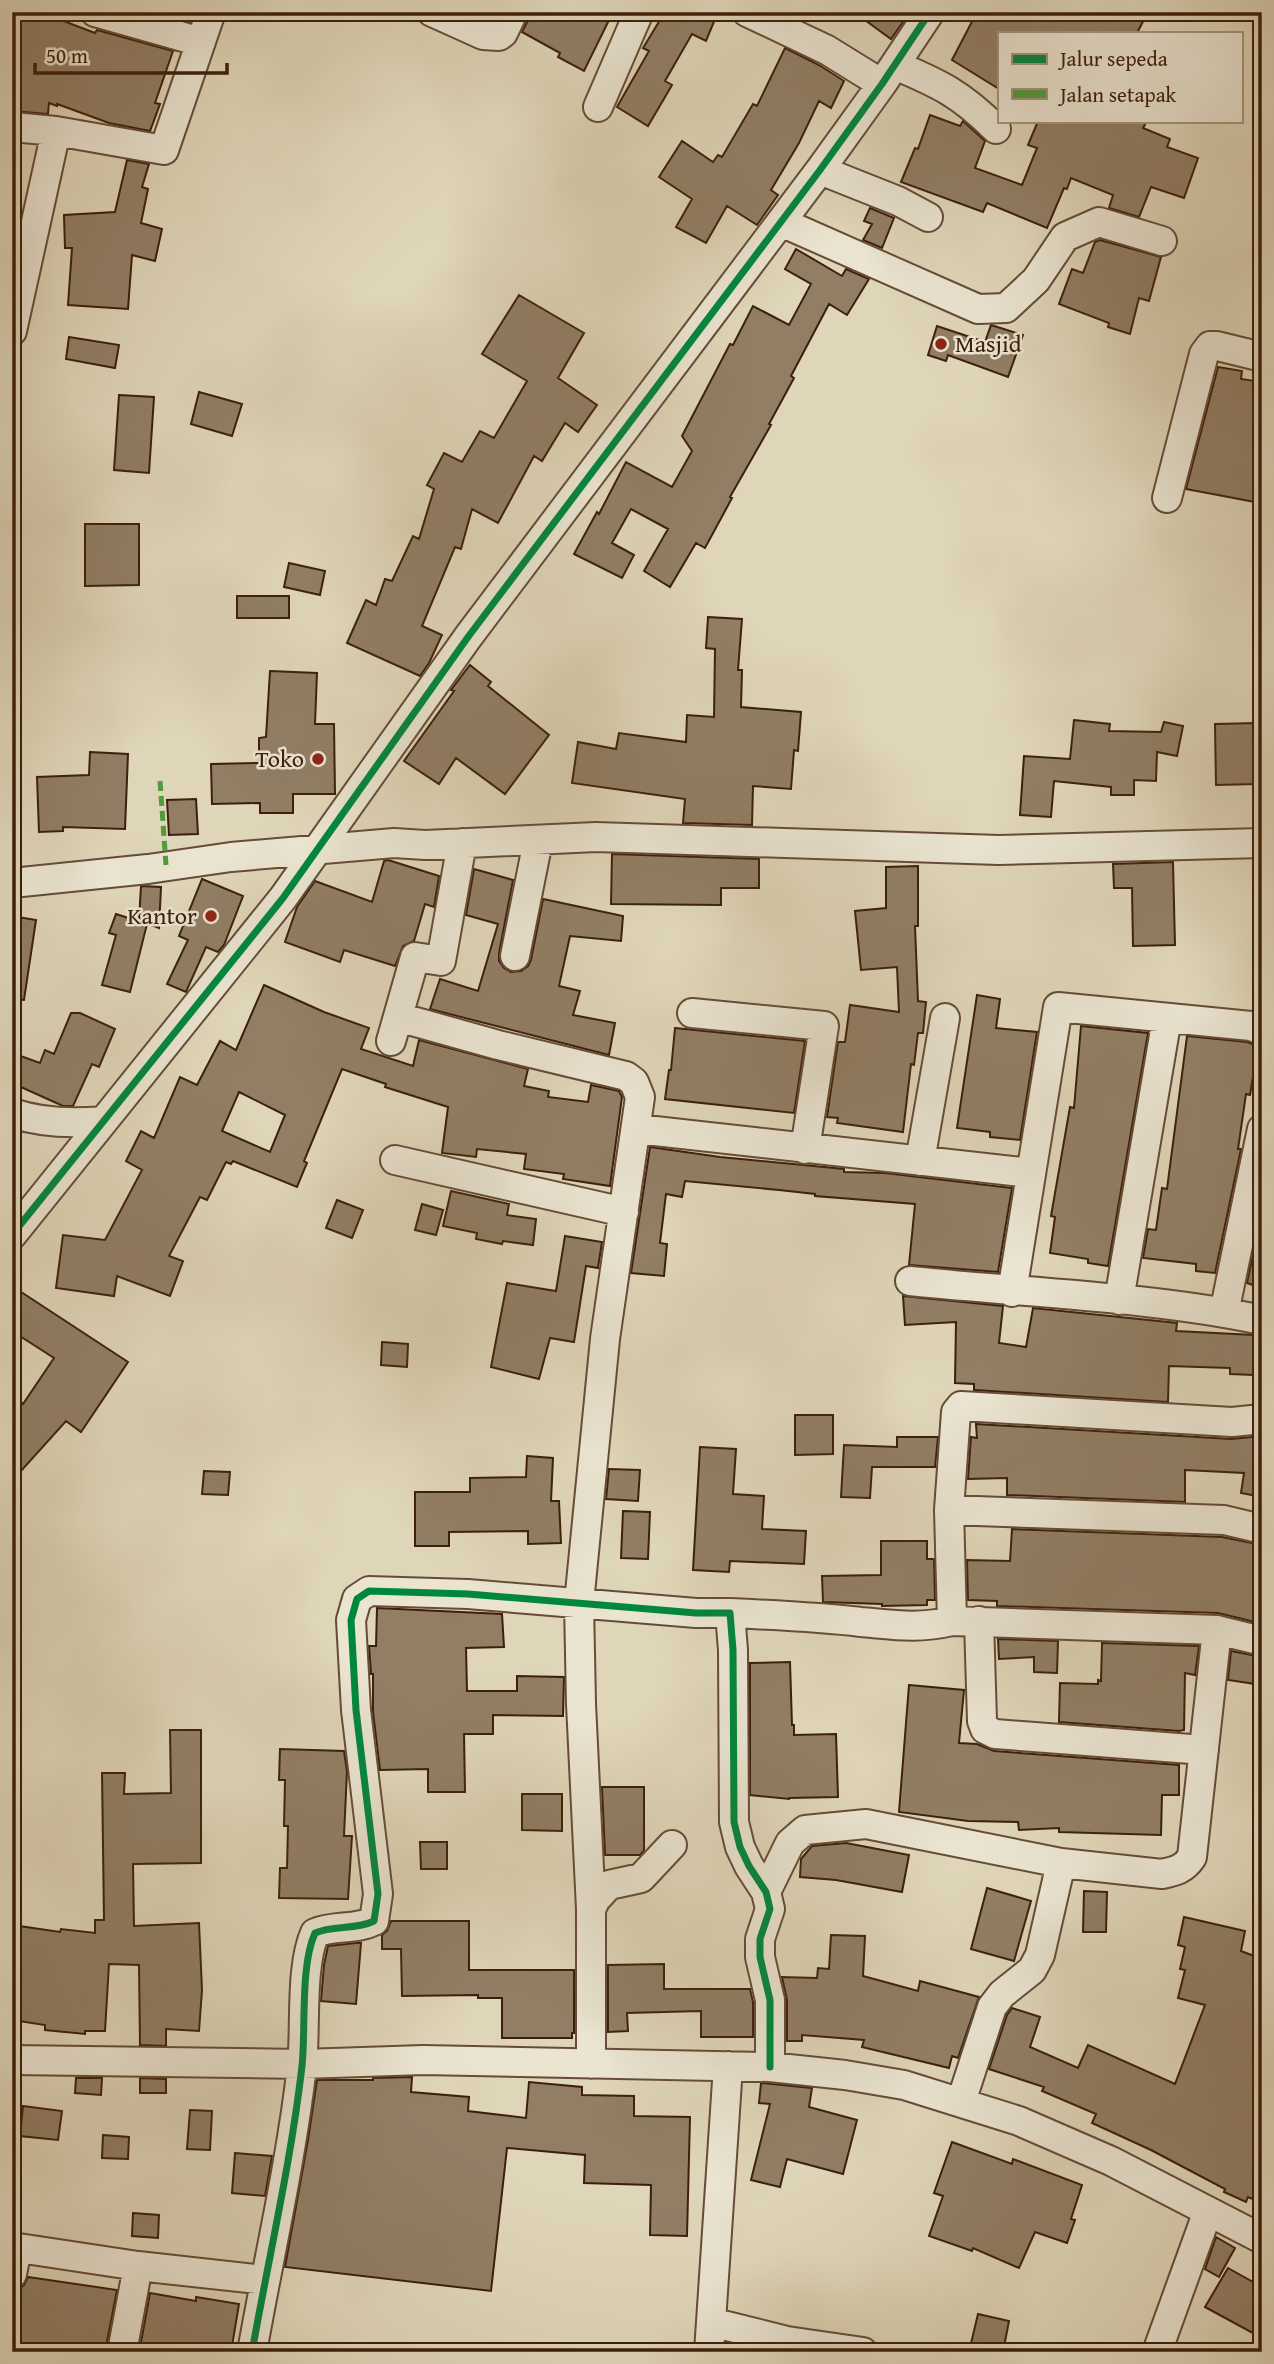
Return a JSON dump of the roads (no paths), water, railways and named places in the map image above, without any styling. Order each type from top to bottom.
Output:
[{"type":"street","points":[[95,12],[201,43]]},
{"type":"street","points":[[12,127],[56,131],[164,150],[211,12]]},
{"type":"street","points":[[432,12],[490,36],[503,33],[513,12]]},
{"type":"street","points":[[598,107],[639,12]]},
{"type":"street","points":[[747,12],[827,50],[889,74],[957,93],[996,129]]},
{"type":"street","points":[[12,1235],[274,908],[468,637],[820,170],[930,12]]},
{"type":"street","points":[[12,331],[56,131]]},
{"type":"street","points":[[820,170],[898,201],[928,217]]},
{"type":"street","points":[[781,222],[978,309],[1006,307],[1036,280],[1065,237],[1099,222],[1162,242]]},
{"type":"street","points":[[1167,498],[1207,349],[1217,346],[1262,357]]},
{"type":"street","points":[[12,883],[148,869],[231,857],[394,843],[425,845],[596,837],[999,850],[1262,843]]},
{"type":"street","points":[[515,956],[538,841]]},
{"type":"street","points":[[462,843],[441,961],[415,957],[394,1029],[523,1052],[626,1076],[634,1082],[640,1097],[605,1339],[579,1603],[581,1718],[592,1909],[591,2064]]},
{"type":"street","points":[[231,857],[264,871],[273,888],[274,908]]},
{"type":"street","points":[[1012,1292],[1058,1007],[1251,1026],[1262,1030]]},
{"type":"street","points":[[692,1013],[824,1026],[805,1149]]},
{"type":"street","points":[[920,1161],[945,1018]]},
{"type":"street","points":[[1119,1300],[1167,1018]]},
{"type":"street","points":[[12,1113],[29,1119],[71,1124],[102,1121]]},
{"type":"street","points":[[636,1129],[1031,1173]]},
{"type":"street","points":[[1224,1313],[1262,1129]]},
{"type":"street","points":[[395,1160],[624,1212]]},
{"type":"street","points":[[910,1281],[1119,1300],[1262,1320]]},
{"type":"street","points":[[1204,1750],[995,1734],[985,1729],[949,1510],[956,1412],[961,1406],[1232,1422],[1262,1419]]},
{"type":"street","points":[[949,1510],[1224,1520],[1262,1529]]},
{"type":"street","points":[[252,2352],[288,2168],[302,2064],[307,1963],[311,1942],[315,1933],[323,1929],[366,1925],[374,1921],[377,1911],[378,1894],[356,1710],[351,1620],[357,1599],[369,1591],[392,1591],[862,1622],[900,1627],[966,1621],[1217,1630],[1262,1642]]},
{"type":"street","points":[[730,1613],[733,1650],[734,1822],[740,1847],[766,1892],[771,1909],[760,1939],[760,1957],[769,2000],[770,2067]]},
{"type":"street","points":[[766,1892],[790,1843],[805,1830],[823,1827],[866,1825],[1061,1863],[1162,1874],[1186,1866],[1192,1857],[1217,1630]]},
{"type":"street","points":[[592,1909],[602,1891],[609,1885],[641,1878],[672,1845]]},
{"type":"street","points":[[961,2102],[992,2007],[1002,1994],[1032,1970],[1040,1955],[1061,1863]]},
{"type":"street","points":[[12,2060],[302,2064],[423,2060],[770,2067],[845,2075],[904,2085],[1019,2121],[1111,2161],[1262,2239]]},
{"type":"street","points":[[709,2352],[728,2066]]},
{"type":"street","points":[[1157,2352],[1208,2211]]},
{"type":"street","points":[[14,2257],[138,2266],[265,2280]]},
{"type":"street","points":[[122,2352],[138,2266]]},
{"type":"street","points":[[711,2322],[787,2341],[863,2352]]},
{"type":"place","name":"Masjid","points":[[941,344]]},
{"type":"place","name":"Toko","points":[[318,759]]},
{"type":"place","name":"Kantor","points":[[211,916]]}]
